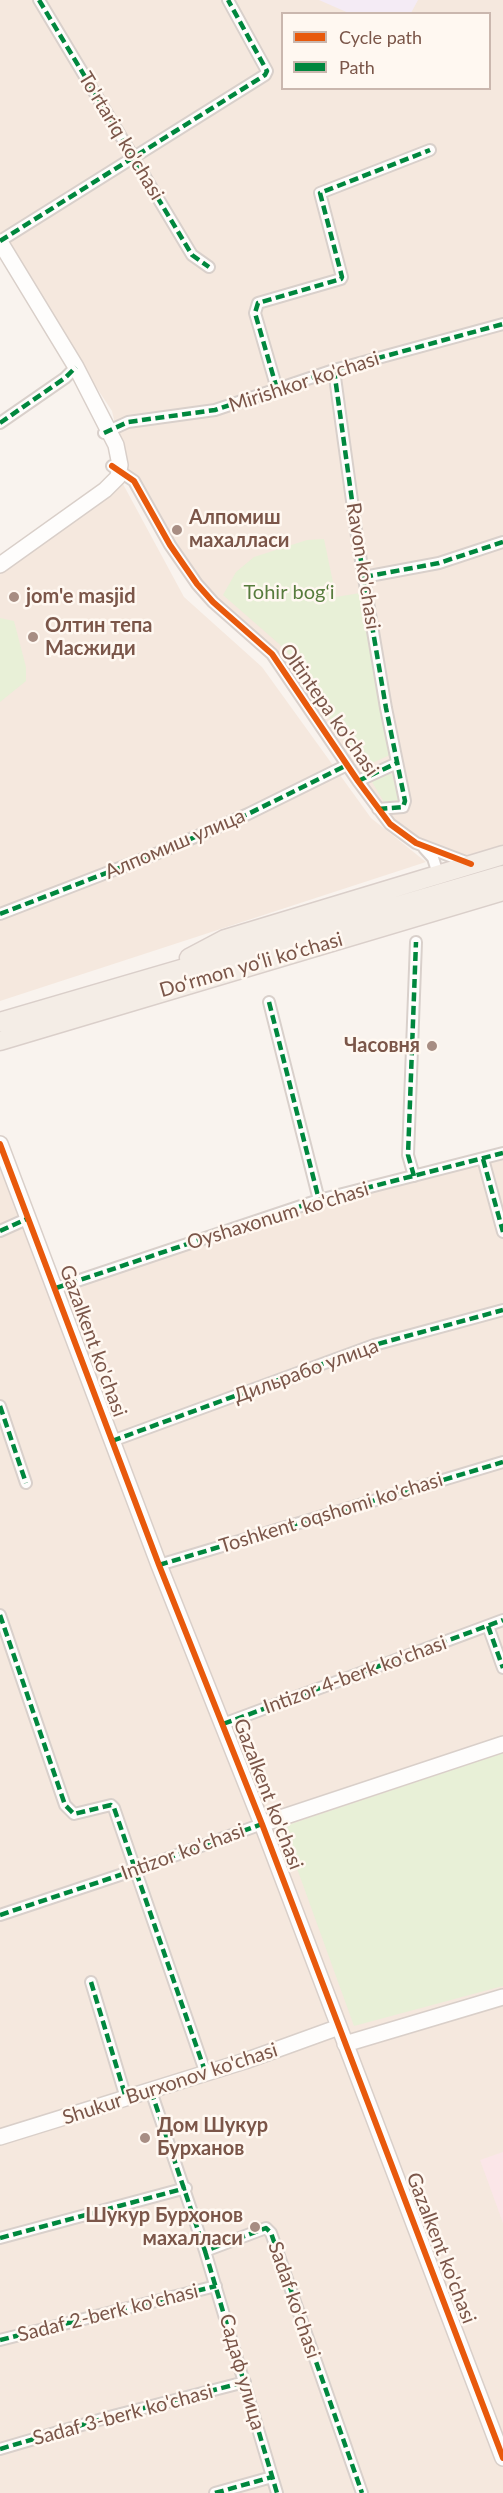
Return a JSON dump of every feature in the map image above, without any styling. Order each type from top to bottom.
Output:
[{"type":"main road","points":[[160,974],[225,939],[503,855]]},
{"type":"main road","name":"Do‘rmon yo‘li ko‘chasi","points":[[0,1022],[503,875]]},
{"type":"main road","name":"Do‘rmon yo‘li ko‘chasi","points":[[0,1041],[503,891]]},
{"type":"street","name":"To'rtariq ko'chasi","points":[[39,0],[192,255],[209,267]]},
{"type":"street","points":[[0,565],[114,482],[118,452],[74,369],[0,242],[134,159],[266,73],[228,0]]},
{"type":"street","points":[[277,389],[255,314],[258,303],[342,277],[320,193],[430,150]]},
{"type":"street","points":[[0,252],[74,369]]},
{"type":"street","name":"Mirishkor ko'chasi","points":[[106,432],[128,423],[215,410],[334,370],[503,324]]},
{"type":"street","points":[[0,423],[74,369]]},
{"type":"street","name":"Ravon ko'chasi","points":[[334,370],[364,577],[405,804],[403,807],[378,809]]},
{"type":"street","points":[[0,555],[116,469]]},
{"type":"street","name":"Oltintepa ko'chasi","points":[[116,469],[134,481],[170,545],[197,584],[213,602],[272,654],[378,809],[397,830],[422,846],[471,864]]},
{"type":"street","points":[[364,577],[439,564],[503,542]]},
{"type":"street","points":[[358,781],[397,763]]},
{"type":"street","name":"Алпомиш улица","points":[[0,914],[168,849],[248,814],[347,765]]},
{"type":"street","points":[[422,846],[432,855],[438,874]]},
{"type":"street","points":[[414,1176],[408,1155],[416,942]]},
{"type":"street","points":[[269,1002],[320,1200]]},
{"type":"street","name":"Gazalkent ko'chasi","points":[[0,1144],[159,1565],[262,1824],[503,2457]]},
{"type":"street","name":"Oyshaxonum ko'chasi","points":[[56,1288],[320,1200],[503,1153]]},
{"type":"street","points":[[483,1159],[503,1232]]},
{"type":"street","points":[[0,1231],[29,1218]]},
{"type":"street","name":"Дильрабо улица","points":[[112,1441],[374,1345],[503,1310]]},
{"type":"street","points":[[0,1406],[2,1422],[26,1483]]},
{"type":"street","name":"Toshkent oqshomi ko'chasi","points":[[159,1565],[503,1462]]},
{"type":"street","points":[[0,1615],[65,1805],[74,1814],[111,1805],[114,1808],[206,2074]]},
{"type":"street","name":"Intizor 4-berk ko'chasi","points":[[223,1724],[503,1620]]},
{"type":"street","points":[[488,1626],[503,1668]]},
{"type":"street","name":"Intizor ko'chasi","points":[[0,1916],[262,1824],[503,1744]]},
{"type":"street","points":[[91,1982],[126,2098]]},
{"type":"street","points":[[345,2044],[503,1997]]},
{"type":"street","name":"Shukur Burxonov ko'chasi","points":[[0,2137],[206,2074],[339,2027]]},
{"type":"street","points":[[151,2091],[186,2188],[205,2251]]},
{"type":"street","points":[[0,2238],[186,2188]]},
{"type":"street","name":"Sadaf ko'chasi","points":[[205,2251],[268,2229],[362,2493]]},
{"type":"street","name":"Садаф улица","points":[[205,2251],[277,2493]]},
{"type":"street","name":"Sadaf 2-berk ko'chasi","points":[[0,2340],[216,2286]]},
{"type":"street","name":"Sadaf 3-berk ko'chasi","points":[[0,2449],[109,2417],[245,2382]]},
{"type":"street","points":[[215,2493],[272,2477]]},
{"type":"shaded area","points":[[0,0],[503,0],[503,856],[471,864],[404,836],[272,654],[213,602],[134,481],[123,459],[112,411],[0,242]]},
{"type":"shaded area","points":[[319,0],[418,0],[412,12],[346,12]]},
{"type":"shaded area","points":[[123,484],[184,597],[262,667],[371,818],[426,862],[0,1001],[0,565]]},
{"type":"shaded area","points":[[0,1144],[56,1288],[319,1200],[503,1153],[503,2493],[0,2493],[0,2140],[330,2026],[312,1976],[329,2026],[0,2139]]},
{"type":"shaded area","points":[[503,2152],[503,2223],[480,2160]]},
{"type":"green space","name":"Tohir bog‘i","points":[[324,539],[336,597],[360,593],[390,755],[361,768],[286,650],[223,595],[236,572],[254,557],[307,540]]},
{"type":"green space","points":[[0,618],[14,621],[26,667],[26,681],[0,702]]},
{"type":"green space","points":[[391,772],[400,800],[384,802],[372,782]]},
{"type":"green space","points":[[503,1753],[503,1986],[354,2026],[282,1827]]},
{"type":"marked path","points":[[39,0],[192,255],[209,267]]},
{"type":"marked path","points":[[0,241],[265,75],[267,71],[228,0]]},
{"type":"marked path","points":[[277,389],[255,313],[258,303],[342,277],[320,193],[430,150]]},
{"type":"marked path","points":[[104,433],[128,422],[215,410],[334,370],[503,324]]},
{"type":"marked path","points":[[0,423],[65,378],[76,367]]},
{"type":"marked path","points":[[334,370],[357,537],[386,708],[405,801],[403,807],[378,809]]},
{"type":"marked path","points":[[364,577],[439,563],[503,542]]},
{"type":"marked path","points":[[358,781],[397,763]]},
{"type":"marked path","points":[[0,914],[158,853],[248,814],[347,765]]},
{"type":"marked path","points":[[414,1176],[408,1155],[416,942]]},
{"type":"marked path","points":[[269,1002],[319,1200]]},
{"type":"marked path","points":[[56,1288],[319,1200],[503,1153]]},
{"type":"marked path","points":[[483,1159],[503,1232]]},
{"type":"marked path","points":[[0,1231],[29,1218]]},
{"type":"marked path","points":[[112,1441],[374,1345],[503,1310]]},
{"type":"marked path","points":[[0,1406],[26,1483]]},
{"type":"marked path","points":[[159,1565],[503,1462]]},
{"type":"marked path","points":[[0,1615],[65,1805],[74,1814],[111,1805],[114,1808],[206,2074]]},
{"type":"marked path","points":[[223,1724],[503,1620]]},
{"type":"marked path","points":[[488,1626],[503,1668]]},
{"type":"marked path","points":[[0,1915],[262,1824]]},
{"type":"marked path","points":[[91,1982],[126,2098]]},
{"type":"marked path","points":[[151,2091],[205,2251],[266,2228],[271,2233],[362,2493]]},
{"type":"marked path","points":[[0,2238],[186,2188]]},
{"type":"marked path","points":[[205,2251],[277,2493]]},
{"type":"marked path","points":[[0,2340],[216,2286]]},
{"type":"marked path","points":[[0,2449],[109,2417],[245,2382]]},
{"type":"marked path","points":[[215,2493],[272,2477]]},
{"type":"cycle path","points":[[112,466],[134,481],[170,545],[197,584],[213,602],[272,654],[390,824],[416,843],[471,864]]},
{"type":"cycle path","points":[[0,1144],[159,1565],[262,1824],[503,2458]]},
{"type":"place","name":"Алпомиш махалласи","points":[[177,530]]},
{"type":"place","name":"jom'e masjid","points":[[14,597]]},
{"type":"place","name":"Олтин тепа Масжиди","points":[[33,637]]},
{"type":"place","name":"Часовня","points":[[432,1046]]},
{"type":"place","name":"Дом Шукур Бурханов","points":[[145,2138]]},
{"type":"place","name":"Шукур Бурхонов махалласи","points":[[255,2227]]}]
